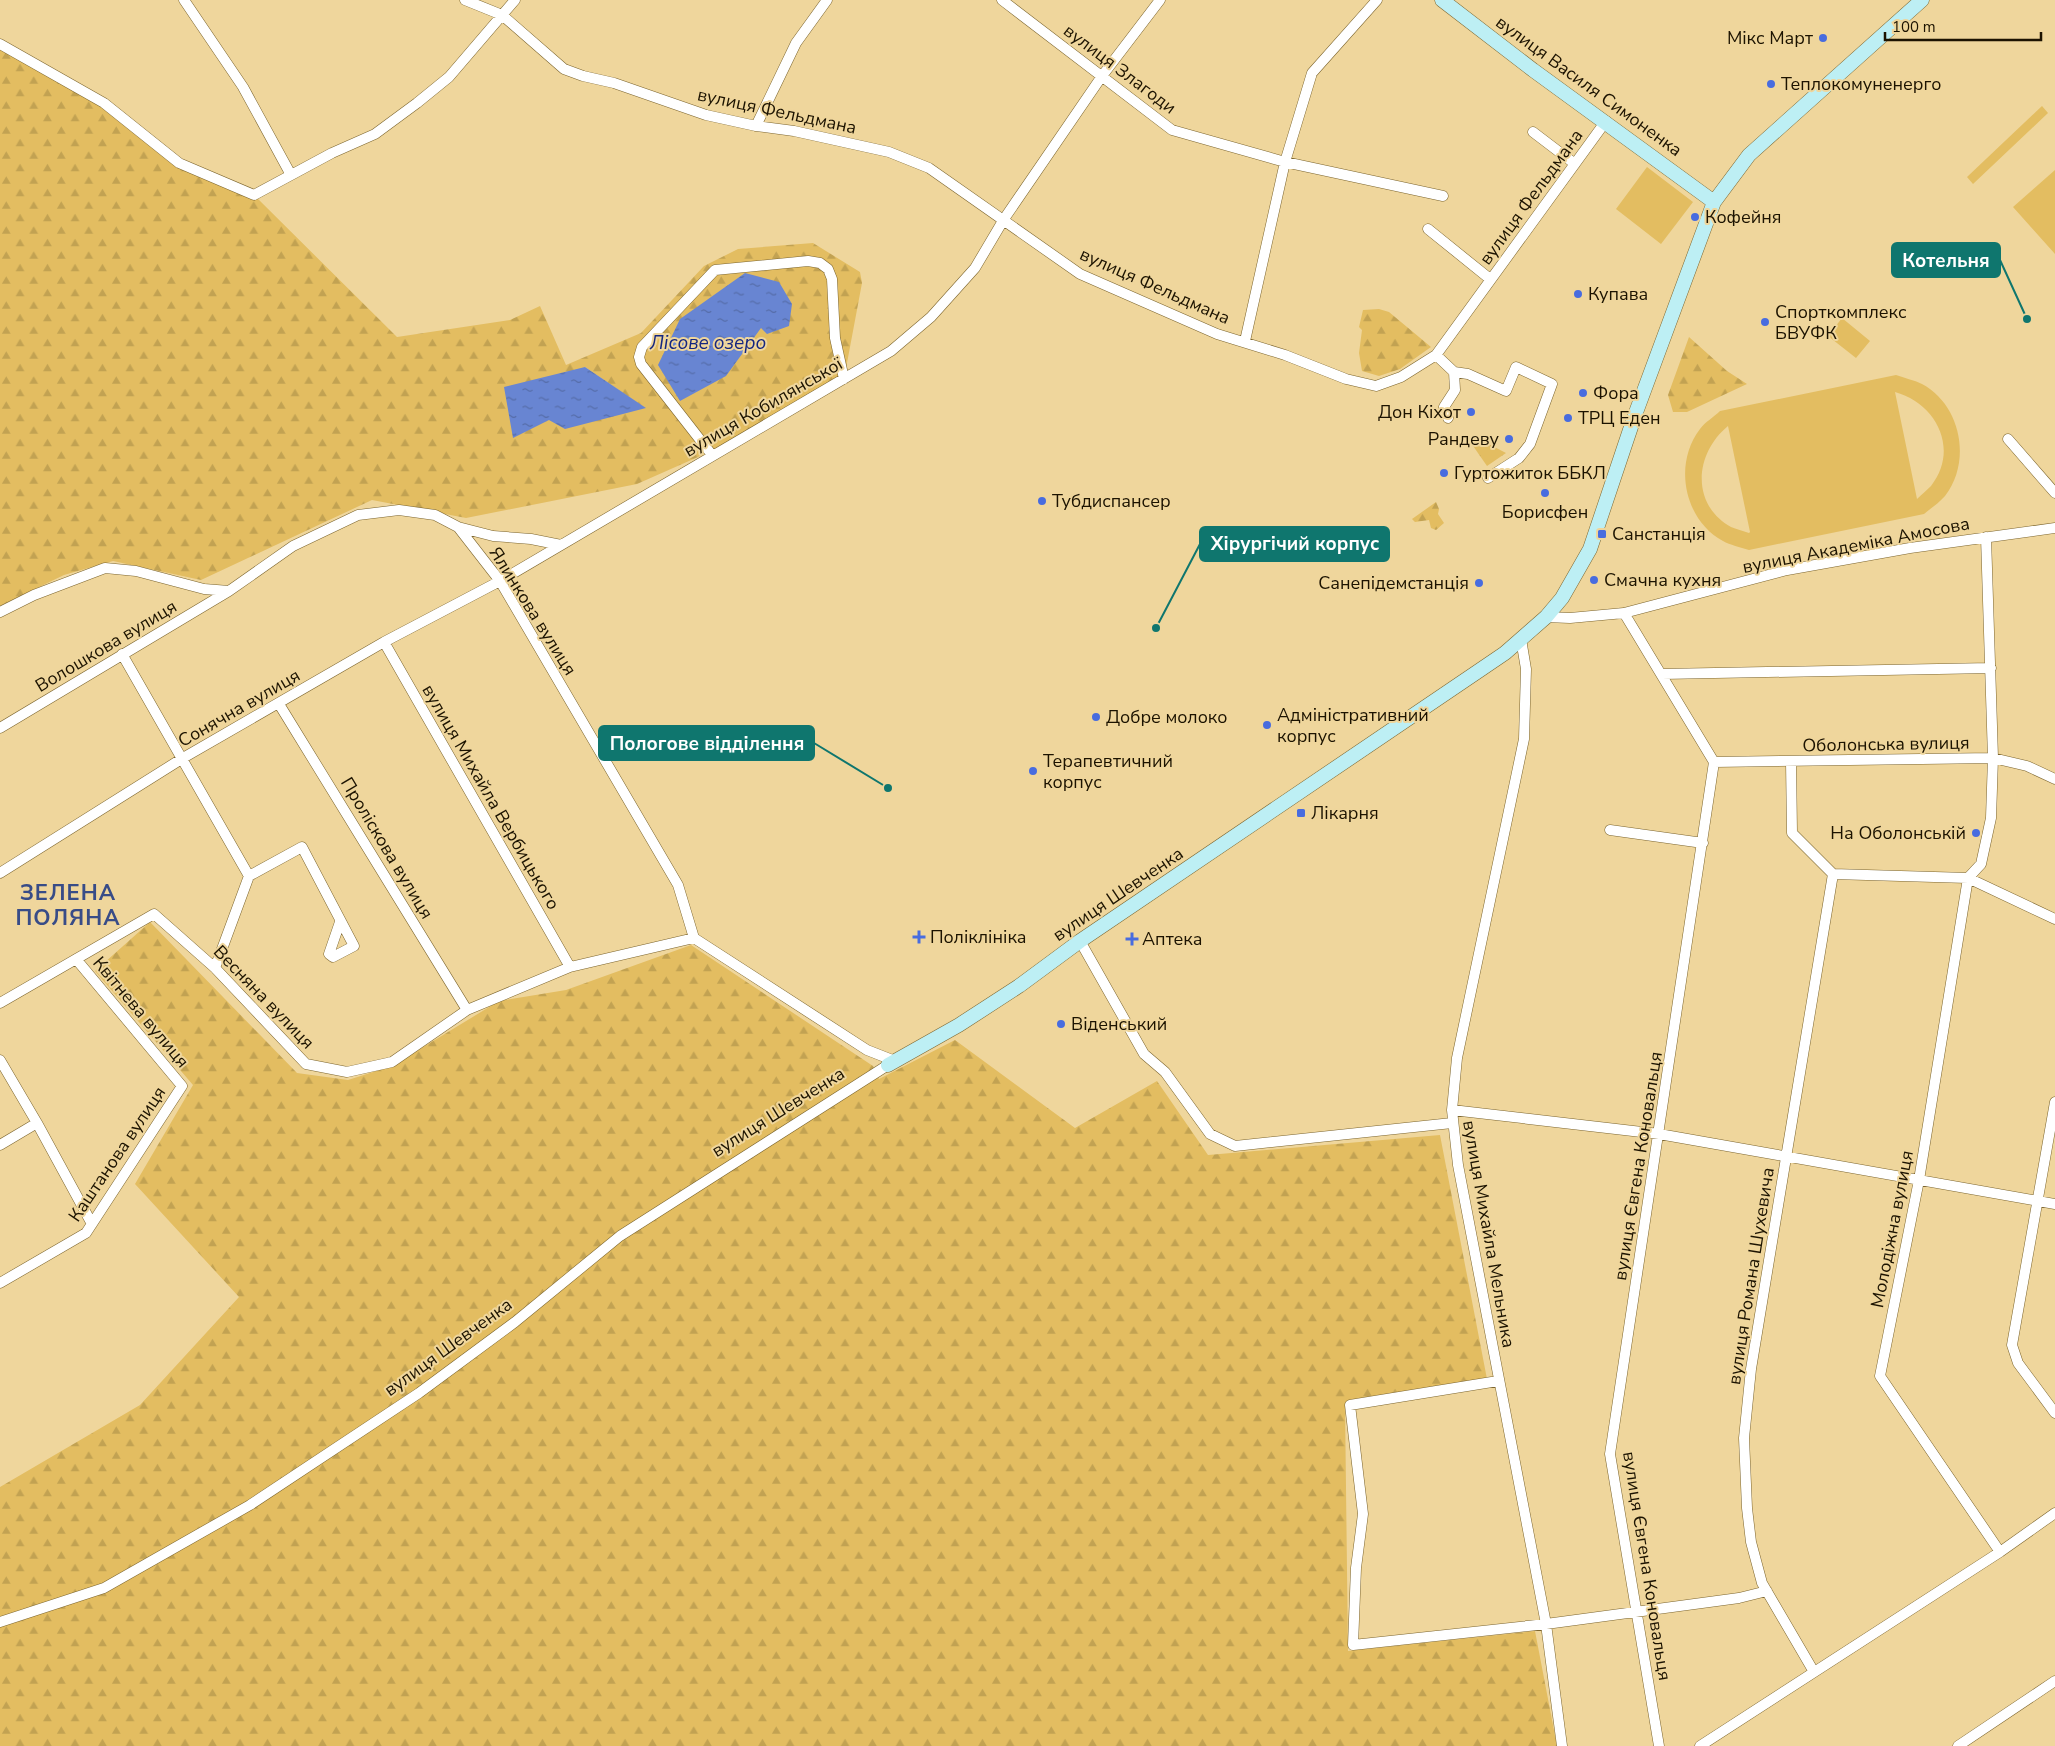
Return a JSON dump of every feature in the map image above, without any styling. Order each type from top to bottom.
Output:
[{"type":"street","points":[[184,0],[243,87],[291,175]]},
{"type":"street","name":"вулиця Фельдмана","points":[[465,0],[502,15],[564,69],[706,115],[756,126],[794,130],[889,152],[929,168],[1080,274],[1217,334],[1245,341],[1346,379],[1376,386],[1402,377],[1436,355],[1606,121]]},
{"type":"street","points":[[0,44],[104,102],[179,163],[254,194],[332,153],[375,134],[417,103],[449,77],[515,0]]},
{"type":"street","points":[[756,126],[796,43],[827,0]]},
{"type":"street","name":"вулиця Злагоди","points":[[1002,0],[1172,130],[1285,162],[1443,196]]},
{"type":"street","name":"вулиця Кобилянської","points":[[500,581],[844,379],[891,350],[931,318],[975,268],[1004,219],[1102,76],[1160,0]]},
{"type":"street","points":[[1245,341],[1285,162],[1312,73],[1377,0]]},
{"type":"street","name":"вулиця Василя Симоненка","points":[[1442,0],[1533,70],[1606,121],[1714,202]]},
{"type":"street","name":"вулиця Шевченка","points":[[0,1622],[104,1588],[250,1504],[420,1393],[516,1322],[620,1236],[892,1063],[959,1026],[1019,986],[1080,941],[1480,670],[1546,617],[1562,598],[1590,549],[1635,415],[1714,202],[1749,155],[1922,0]]},
{"type":"street","points":[[1533,132],[1575,164]]},
{"type":"street","points":[[1428,229],[1490,279]]},
{"type":"street","points":[[712,455],[641,364],[639,357],[642,347],[715,270],[727,267],[808,261],[820,263],[828,269],[832,279],[835,338],[844,379]]},
{"type":"street","points":[[1436,355],[1454,372],[1468,374],[1506,392],[1516,367],[1552,384],[1530,444],[1519,458],[1488,478]]},
{"type":"street","points":[[1448,418],[1444,406],[1455,390],[1454,372]]},
{"type":"street","points":[[2008,440],[2055,493]]},
{"type":"street","name":"Ялинкова вулиця","points":[[229,591],[293,546],[358,515],[400,510],[435,516],[458,526],[500,581],[678,885],[694,938]]},
{"type":"street","points":[[458,526],[493,536],[531,539],[561,545]]},
{"type":"street","name":"вулиця Академіка Амосова","points":[[1546,617],[1570,618],[1624,613],[1786,570],[1986,537],[2055,528]]},
{"type":"street","points":[[1968,878],[1981,864],[1991,818],[1991,668],[1986,537]]},
{"type":"street","points":[[0,612],[34,595],[105,568],[136,571],[204,589],[229,591]]},
{"type":"street","name":"Сонячна вулиця","points":[[0,873],[183,758],[384,642],[500,581]]},
{"type":"street","name":"Волошкова вулиця","points":[[0,728],[229,591]]},
{"type":"street","points":[[1624,613],[1714,762]]},
{"type":"street","name":"вулиця Михайла Мельника","points":[[1521,638],[1526,669],[1524,739],[1457,1058],[1452,1123],[1458,1166],[1498,1381],[1546,1624],[1562,1746]]},
{"type":"street","name":"вулиця Михайла Вербицького","points":[[384,642],[570,967]]},
{"type":"street","points":[[122,654],[249,876]]},
{"type":"street","points":[[1662,674],[1991,668]]},
{"type":"street","name":"Проліскова вулиця","points":[[279,704],[467,1010]]},
{"type":"street","name":"Оболонська вулиця","points":[[1714,762],[1992,758],[2027,766],[2055,779]]},
{"type":"street","points":[[1791,761],[1792,833],[1833,874],[1968,878],[2055,919]]},
{"type":"street","name":"вулиця Євгена Коновальця","points":[[1659,1746],[1610,1454],[1714,762]]},
{"type":"street","points":[[1610,830],[1703,843]]},
{"type":"street","points":[[215,968],[249,876],[302,847],[340,922]]},
{"type":"street","name":"вулиця Романа Шухевича","points":[[1814,1672],[1762,1583],[1751,1542],[1747,1508],[1744,1438],[1751,1369],[1833,874]]},
{"type":"street","name":"Молодіжна вулиця","points":[[1968,878],[1919,1180],[1880,1376],[2000,1552]]},
{"type":"street","name":"Весняна вулиця","points":[[0,1002],[154,914],[215,968],[306,1064],[347,1072],[392,1062],[467,1010],[570,967],[694,938]]},
{"type":"street","points":[[694,938],[867,1050],[892,1063]]},
{"type":"street","points":[[1080,941],[1144,1054],[1165,1072],[1210,1134],[1235,1146],[1452,1123]]},
{"type":"street","name":"Квітнева вулиця","points":[[76,959],[182,1086]]},
{"type":"street","points":[[0,1060],[92,1224]]},
{"type":"street","name":"Каштанова вулиця","points":[[0,1283],[86,1233],[182,1086]]},
{"type":"street","points":[[2055,1102],[2012,1345],[2018,1363],[2055,1413]]},
{"type":"street","points":[[1452,1110],[1659,1134],[2055,1204]]},
{"type":"street","points":[[0,1145],[37,1123]]},
{"type":"street","points":[[1498,1381],[1350,1405],[1363,1514],[1356,1568],[1353,1645],[1546,1624],[1739,1598],[1767,1591]]},
{"type":"street","points":[[1700,1746],[2000,1552],[2055,1513]]},
{"type":"street","points":[[1958,1746],[2055,1681]]},
{"type":"green space","points":[[0,44],[104,103],[179,163],[254,195],[397,337],[510,320],[540,306],[566,365],[641,333],[704,266],[738,249],[813,243],[860,272],[862,283],[844,379],[759,430],[637,484],[466,518],[372,500],[201,580],[113,561],[64,575],[0,606]],"holes":[[[585,367],[645,408],[549,420]]]},
{"type":"green space","points":[[2042,106],[2048,113],[1973,184],[1967,177]]},
{"type":"green space","points":[[1647,167],[1693,202],[1661,244],[1616,209]]},
{"type":"green space","points":[[2055,170],[2055,254],[2013,207]]},
{"type":"green space","points":[[1379,309],[1389,312],[1431,347],[1400,369],[1379,376],[1362,371],[1359,353],[1362,330],[1359,327],[1363,310]]},
{"type":"green space","points":[[1842,318],[1870,341],[1856,358],[1828,336]]},
{"type":"green space","points":[[1689,337],[1727,371],[1747,384],[1687,412],[1673,412],[1668,395]]},
{"type":"green space","points":[[1896,375],[1922,384],[1935,393],[1946,405],[1954,419],[1958,435],[1960,451],[1958,467],[1953,482],[1945,496],[1924,514],[1749,550],[1726,542],[1710,532],[1699,520],[1691,506],[1687,490],[1685,474],[1687,458],[1692,443],[1702,426],[1720,411]],"holes":[[[1895,392],[1910,398],[1922,406],[1932,417],[1939,429],[1943,443],[1943,457],[1939,472],[1931,486],[1917,499]],[[1728,426],[1750,532],[1749,533],[1731,527],[1718,517],[1709,505],[1703,492],[1702,478],[1709,450],[1717,437]]]},
{"type":"green space","points":[[1475,437],[1506,453],[1487,466],[1471,443]]},
{"type":"green space","points":[[1436,502],[1439,509],[1438,514],[1444,523],[1436,530],[1431,528],[1429,520],[1415,522],[1412,519]]},
{"type":"green space","points":[[150,922],[297,1073],[348,1080],[392,1066],[499,1001],[566,990],[691,945],[873,1066],[879,1079],[955,1040],[1075,1128],[1157,1081],[1208,1155],[1440,1135],[1487,1379],[1345,1404],[1348,1651],[1535,1631],[1557,1746],[0,1746],[0,1487],[140,1405],[239,1297],[135,1184],[193,1085],[95,971]]},
{"type":"water","name":"Лісове озеро","points":[[745,273],[779,282],[792,304],[789,326],[767,334],[761,328],[726,376],[680,401],[658,365],[680,319]]},
{"type":"water","points":[[585,367],[646,408],[565,429],[549,420],[513,438],[504,387]]},
{"type":"place","name":"Мікс Март","points":[[1823,38]]},
{"type":"place","name":"Теплокомуненерго","points":[[1771,84]]},
{"type":"place","name":"Кофейня","points":[[1695,217]]},
{"type":"place","name":"Купава","points":[[1578,294]]},
{"type":"place","name":"Котельня","points":[[2027,319]]},
{"type":"place","name":"Спорткомплекс БВУФК","points":[[1765,322]]},
{"type":"place","name":"Фора","points":[[1583,393]]},
{"type":"place","name":"Дон Кіхот","points":[[1471,412]]},
{"type":"place","name":"ТРЦ Еден","points":[[1568,418]]},
{"type":"place","name":"Рандеву","points":[[1509,439]]},
{"type":"place","name":"Гуртожиток ББКЛ","points":[[1444,473]]},
{"type":"place","name":"Борисфен","points":[[1545,493]]},
{"type":"place","name":"Тубдиспансер","points":[[1042,501]]},
{"type":"place","name":"Санстанція","points":[[1602,534]]},
{"type":"place","name":"Смачна кухня","points":[[1594,580]]},
{"type":"place","name":"Санепідемстанція","points":[[1479,583]]},
{"type":"place","name":"Хірургічий корпус","points":[[1156,628]]},
{"type":"place","name":"Добре молоко","points":[[1096,717]]},
{"type":"place","name":"Адміністративний корпус","points":[[1267,725]]},
{"type":"place","name":"Терапевтичний корпус","points":[[1033,771]]},
{"type":"place","name":"Пологове відділення","points":[[888,788]]},
{"type":"place","name":"Лікарня","points":[[1301,813]]},
{"type":"place","name":"На Оболонській","points":[[1976,833]]},
{"type":"place","name":"Поліклініка","points":[[919,937]]},
{"type":"place","name":"Аптека","points":[[1132,939]]},
{"type":"place","name":"Віденський","points":[[1061,1024]]},
{"type":"district","name":"ЗЕЛЕНА ПОЛЯНА","points":[[68,904]]}]
